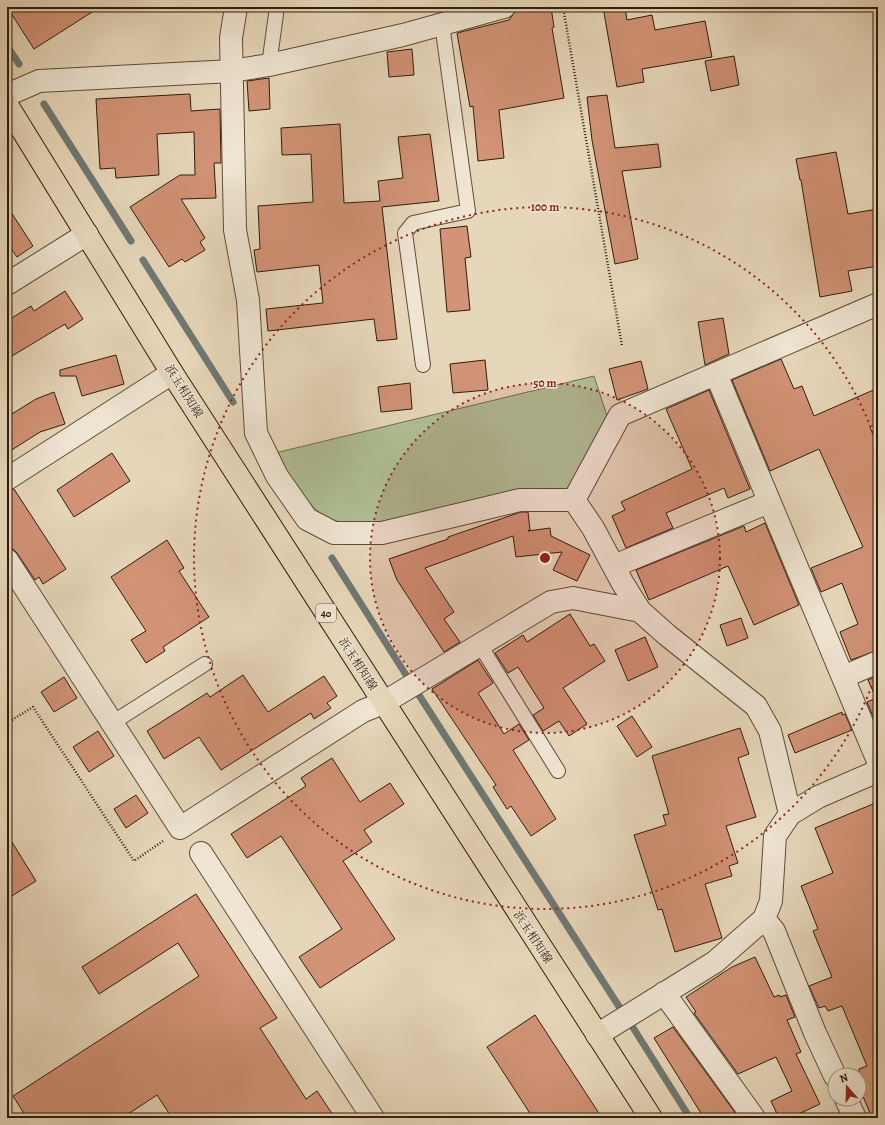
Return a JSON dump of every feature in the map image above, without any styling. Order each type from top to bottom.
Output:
[{"type":"main road","name":"浜玉相知線","points":[[7,105],[172,373],[651,1118]]},
{"type":"street","points":[[236,7],[231,38],[235,230],[248,300],[256,432],[277,476],[307,519],[334,533],[382,533],[520,500],[574,500]]},
{"type":"street","points":[[7,95],[39,81],[232,71],[269,65],[402,35],[504,7]]},
{"type":"street","points":[[7,284],[86,234]]},
{"type":"street","points":[[574,500],[620,415],[878,304]]},
{"type":"street","points":[[7,479],[172,373]]},
{"type":"street","points":[[716,374],[878,761]]},
{"type":"street","points":[[574,500],[594,528],[640,611],[667,635],[756,706],[770,730],[790,814]]},
{"type":"street","points":[[614,566],[769,502]]},
{"type":"street","points":[[7,560],[180,828],[363,711],[383,703],[551,602],[573,598],[640,611]]},
{"type":"street","points":[[842,677],[878,662]]},
{"type":"street","points":[[597,1035],[715,962],[764,918],[771,901],[775,836],[790,814],[818,796],[878,771]]},
{"type":"street","points":[[201,853],[373,1118]]},
{"type":"street","points":[[764,918],[774,931],[815,1033],[831,1067]]},
{"type":"street","points":[[664,993],[754,1118]]},
{"type":"street","points":[[850,1107],[855,1118]]},
{"type":"lane","points":[[269,65],[277,7]]},
{"type":"lane","points":[[423,365],[405,233],[414,224],[468,212],[442,24]]},
{"type":"lane","points":[[480,645],[558,771]]},
{"type":"lane","points":[[112,723],[205,664]]},
{"type":"path","points":[[563,7],[622,346]]},
{"type":"path","points":[[7,723],[33,707],[134,861],[180,828]]},
{"type":"green space","points":[[594,376],[609,422],[570,493],[387,524],[354,526],[325,518],[292,487],[275,453]]},
{"type":"building","points":[[7,7],[100,7],[34,49]]},
{"type":"building","points":[[532,7],[551,7],[554,27],[552,28],[564,98],[499,110],[504,158],[478,161],[473,106],[470,107],[457,33],[509,20],[516,10]]},
{"type":"building","points":[[603,7],[625,7],[627,20],[652,15],[655,30],[705,21],[712,57],[642,69],[644,82],[617,87]]},
{"type":"building","points":[[412,49],[414,75],[389,77],[387,52]]},
{"type":"building","points":[[734,56],[739,85],[711,91],[705,61]]},
{"type":"building","points":[[269,78],[270,109],[249,111],[247,81]]},
{"type":"building","points":[[190,94],[191,111],[220,109],[221,163],[214,163],[216,198],[181,199],[205,238],[200,242],[205,250],[185,262],[182,259],[169,267],[130,207],[180,175],[195,175],[194,132],[157,134],[159,175],[116,178],[115,168],[100,169],[96,99]]},
{"type":"building","points":[[607,95],[615,148],[658,144],[661,167],[622,171],[638,259],[615,264],[592,140],[587,97]]},
{"type":"building","points":[[340,124],[344,203],[380,201],[378,181],[403,178],[398,137],[430,134],[439,201],[382,207],[397,339],[377,341],[374,319],[268,331],[266,309],[323,303],[319,265],[257,272],[254,250],[260,249],[258,206],[313,202],[311,154],[282,155],[281,128]]},
{"type":"building","points":[[836,152],[848,214],[878,209],[878,266],[848,271],[852,291],[820,297],[801,180],[796,159]]},
{"type":"building","points":[[7,206],[33,246],[17,257],[7,243]]},
{"type":"building","points":[[467,226],[471,257],[465,258],[470,310],[447,312],[440,229]]},
{"type":"building","points":[[65,291],[83,319],[68,329],[65,324],[7,359],[7,321],[31,306],[34,311]]},
{"type":"building","points":[[723,318],[729,354],[705,365],[698,322]]},
{"type":"building","points":[[116,355],[124,384],[82,396],[76,376],[60,376],[60,370]]},
{"type":"building","points":[[781,359],[794,389],[802,386],[814,416],[878,388],[878,423],[870,427],[878,446],[878,650],[851,660],[840,632],[858,624],[842,583],[821,592],[811,568],[863,547],[819,449],[770,471],[732,380]]},
{"type":"building","points":[[485,360],[488,390],[453,393],[450,364]]},
{"type":"building","points":[[641,361],[648,389],[617,400],[609,369]]},
{"type":"building","points":[[410,383],[412,409],[381,412],[378,387]]},
{"type":"building","points":[[709,390],[750,489],[728,498],[724,488],[666,513],[673,528],[626,548],[612,516],[625,510],[621,502],[692,469],[666,409]]},
{"type":"building","points":[[54,392],[65,424],[40,432],[7,453],[7,417],[36,399]]},
{"type":"building","points":[[112,453],[130,481],[74,517],[57,490]]},
{"type":"building","points":[[14,489],[66,569],[43,584],[39,577],[35,580],[13,549],[7,548],[7,491]]},
{"type":"building","points":[[521,512],[528,512],[530,530],[528,531],[550,528],[551,536],[590,555],[577,581],[553,570],[562,552],[516,557],[513,536],[425,568],[454,612],[444,619],[460,642],[444,652],[397,580],[389,559]]},
{"type":"building","points":[[765,523],[799,605],[754,625],[728,566],[649,600],[636,570],[744,526],[746,532]]},
{"type":"building","points":[[167,540],[184,568],[179,571],[209,617],[163,647],[165,651],[146,663],[131,640],[146,631],[111,577]]},
{"type":"building","points":[[570,614],[590,646],[594,644],[605,661],[563,688],[587,724],[569,736],[559,721],[543,731],[533,715],[544,708],[518,667],[508,673],[495,653],[523,635],[527,642]]},
{"type":"building","points":[[741,618],[748,638],[727,646],[720,625]]},
{"type":"building","points":[[645,637],[658,667],[628,681],[615,650]]},
{"type":"building","points":[[478,660],[493,683],[478,693],[504,734],[519,724],[529,740],[513,750],[556,819],[531,836],[511,806],[507,809],[493,787],[496,785],[432,689]]},
{"type":"building","points":[[243,675],[268,712],[324,676],[337,696],[327,703],[331,708],[314,719],[311,713],[221,770],[199,737],[164,759],[147,731],[207,693],[210,697]]},
{"type":"building","points":[[878,676],[878,719],[875,721],[867,702],[876,698],[868,680]]},
{"type":"building","points":[[64,677],[77,698],[54,712],[41,692]]},
{"type":"building","points":[[842,712],[842,715],[845,714],[852,730],[795,753],[788,735]]},
{"type":"building","points":[[632,716],[652,747],[637,757],[617,726]]},
{"type":"building","points":[[740,728],[749,754],[738,758],[756,817],[726,826],[738,863],[729,866],[732,876],[705,884],[722,938],[675,952],[662,909],[658,910],[634,835],[666,825],[663,815],[669,814],[652,756]]},
{"type":"building","points":[[98,731],[114,756],[89,772],[73,747]]},
{"type":"building","points":[[332,758],[360,802],[390,783],[404,804],[364,830],[372,842],[343,861],[395,939],[320,988],[299,957],[342,929],[281,836],[247,858],[231,834],[306,786],[301,778]]},
{"type":"building","points":[[136,795],[148,813],[126,828],[114,809]]},
{"type":"building","points":[[873,804],[878,817],[878,1118],[872,1118],[867,1106],[867,1067],[864,1067],[867,1066],[842,1006],[828,1011],[825,1006],[819,1008],[809,986],[832,977],[813,931],[818,929],[801,886],[833,873],[815,828]]},
{"type":"building","points":[[7,834],[36,881],[7,899]]},
{"type":"building","points":[[196,894],[277,1018],[260,1028],[306,1099],[317,1091],[335,1118],[172,1118],[157,1095],[122,1118],[27,1118],[13,1096],[199,976],[178,943],[99,994],[82,967]]},
{"type":"building","points":[[755,957],[774,997],[786,995],[795,1017],[787,1020],[801,1052],[796,1054],[820,1104],[790,1118],[779,1118],[771,1101],[792,1091],[776,1057],[738,1074],[694,1013],[696,1012],[686,997],[732,967]]},
{"type":"building","points":[[535,1015],[602,1118],[533,1118],[487,1047]]},
{"type":"building","points":[[673,1027],[739,1118],[704,1118],[654,1038]]},
{"type":"waterway","points":[[7,46],[19,64]]},
{"type":"waterway","points":[[44,104],[131,241]]},
{"type":"waterway","points":[[143,260],[233,402]]},
{"type":"waterway","points":[[332,558],[408,678]]},
{"type":"waterway","points":[[417,692],[620,1008]]},
{"type":"waterway","points":[[632,1026],[690,1118]]}]
